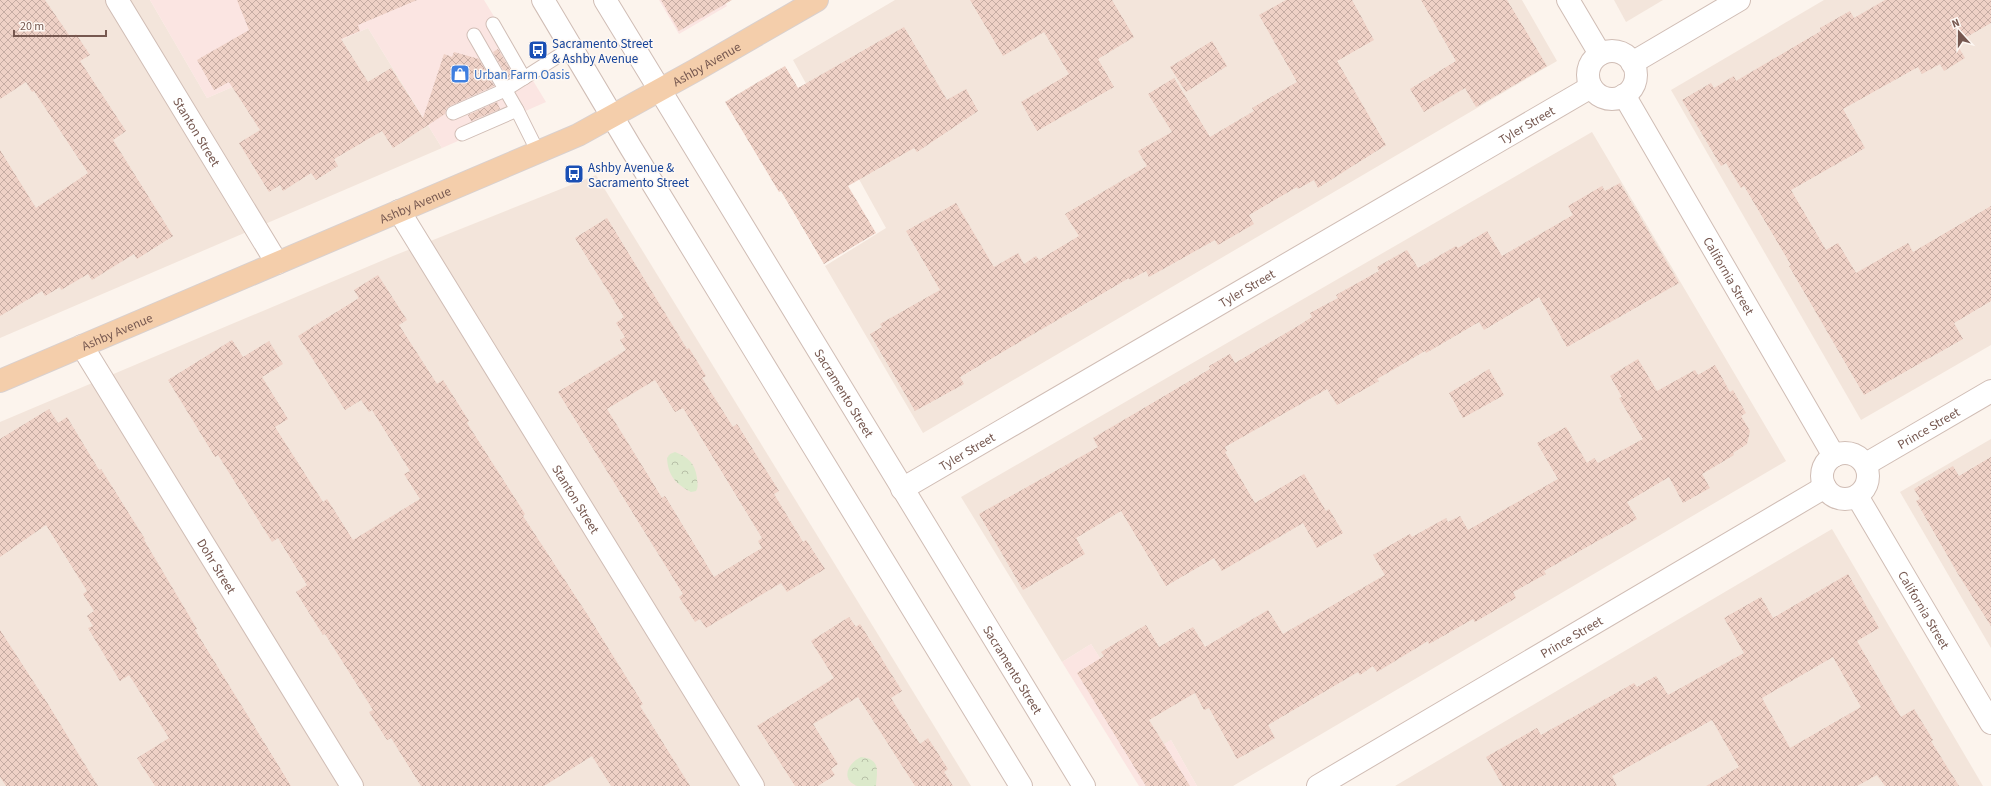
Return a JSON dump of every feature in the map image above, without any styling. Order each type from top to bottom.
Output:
[{"type":"main road","name":"Ashby Avenue","points":[[0,381],[578,135],[817,0]]},
{"type":"street","name":"Stanton Street","points":[[117,0],[277,263]]},
{"type":"street","points":[[543,0],[612,116],[1021,786]]},
{"type":"street","name":"Sacramento Street","points":[[605,0],[1084,786]]},
{"type":"street","points":[[1568,0],[1600,54]]},
{"type":"street","points":[[1632,63],[1739,0]]},
{"type":"street","points":[[1614,51],[1628,57],[1632,63],[1636,77],[1634,84],[1624,95],[1618,98],[1602,97],[1591,87],[1588,80],[1588,72],[1594,59],[1600,54],[1614,51]]},
{"type":"street","name":"Tyler Street","points":[[902,489],[1591,87]]},
{"type":"street","name":"California Street","points":[[1624,95],[1834,456]]},
{"type":"street","name":"Stanton Street","points":[[399,211],[753,786]]},
{"type":"street","name":"Dohr Street","points":[[82,346],[352,786]]},
{"type":"street","name":"Prince Street","points":[[1866,464],[1991,391]]},
{"type":"street","points":[[1841,453],[1855,454],[1866,464],[1868,471],[1867,485],[1858,496],[1843,499],[1830,493],[1822,481],[1824,466],[1834,456],[1841,453]]},
{"type":"street","name":"Prince Street","points":[[1318,786],[1825,487]]},
{"type":"street","name":"California Street","points":[[1858,496],[1991,723]]},
{"type":"lane","points":[[493,24],[524,78]]},
{"type":"lane","points":[[474,35],[517,110],[538,152]]},
{"type":"lane","points":[[453,113],[505,90],[571,48]]},
{"type":"lane","points":[[462,134],[517,110]]},
{"type":"shaded area","points":[[0,0],[150,0],[207,98],[368,28],[442,148],[0,338]]},
{"type":"shaded area","points":[[150,0],[484,0],[546,102],[442,148],[368,28],[207,98]]},
{"type":"shaded area","points":[[659,0],[724,0],[727,6],[679,34]]},
{"type":"shaded area","points":[[895,0],[1522,0],[1557,61],[923,433],[825,266],[886,228],[793,60]]},
{"type":"shaded area","points":[[1614,0],[1663,0],[1626,22]]},
{"type":"shaded area","points":[[1824,0],[1991,0],[1991,345],[1861,420],[1671,90]]},
{"type":"shaded area","points":[[1592,132],[1786,461],[1233,786],[1197,786],[1171,740],[1157,749],[1091,644],[1062,662],[961,497]]},
{"type":"shaded area","points":[[596,175],[971,786],[0,786],[0,422],[393,256]]},
{"type":"shaded area","points":[[1991,439],[1991,648],[1900,492]]},
{"type":"shaded area","points":[[1832,529],[1983,786],[1395,786]]},
{"type":"shaded area","points":[[1091,644],[1157,748],[1171,740],[1197,786],[1139,786],[1062,662]]},
{"type":"green space","points":[[675,452],[687,458],[693,464],[698,486],[696,491],[691,492],[686,489],[671,475],[667,458],[670,454]]},
{"type":"green space","points":[[861,757],[872,760],[875,763],[877,771],[876,786],[857,786],[849,779],[847,775],[852,763]]},
{"type":"building","points":[[0,0],[45,0],[71,38],[76,34],[90,55],[80,61],[126,131],[113,140],[173,236],[137,259],[134,254],[92,280],[88,274],[61,290],[60,287],[45,296],[42,291],[0,316],[0,150],[36,208],[88,173],[34,91],[32,92],[26,82],[0,99]]},
{"type":"building","points":[[237,0],[417,0],[358,25],[360,31],[341,39],[368,82],[391,68],[423,118],[444,54],[452,57],[454,52],[479,59],[494,86],[450,106],[446,109],[445,114],[393,148],[382,131],[334,159],[338,166],[316,180],[311,173],[283,191],[280,185],[269,192],[239,143],[260,130],[229,82],[214,90],[197,60],[249,30]]},
{"type":"building","points":[[661,0],[732,0],[679,31]]},
{"type":"building","points":[[970,0],[1112,0],[1134,37],[1098,59],[1114,87],[1037,131],[1021,102],[1069,74],[1044,32],[1003,56]]},
{"type":"building","points":[[1286,0],[1352,0],[1374,40],[1337,61],[1386,145],[1318,188],[1314,180],[1298,189],[1297,187],[1249,215],[1254,224],[1218,245],[1215,240],[1149,277],[1146,271],[1130,280],[1129,278],[960,377],[964,384],[915,411],[870,334],[882,327],[880,324],[940,290],[906,231],[956,203],[994,267],[1018,253],[1024,264],[1036,256],[1039,260],[1079,236],[1065,214],[1147,166],[1138,151],[1172,132],[1148,94],[1174,78],[1210,137],[1254,111],[1252,108],[1297,82],[1259,15]]},
{"type":"building","points":[[1421,0],[1507,0],[1547,66],[1476,107],[1465,88],[1424,112],[1410,89],[1456,61]]},
{"type":"building","points":[[1885,0],[1991,0],[1991,23],[1956,43],[1965,58],[1944,71],[1940,64],[1922,74],[1918,67],[1843,109],[1865,148],[1791,190],[1826,250],[1838,243],[1856,273],[1908,243],[1913,252],[1991,206],[1991,301],[1954,323],[1963,339],[1864,395],[1789,266],[1791,265],[1744,186],[1741,188],[1726,163],[1721,166],[1682,100],[1711,83],[1714,88],[1734,76],[1736,81],[1821,31],[1820,28],[1850,11],[1854,18]]},
{"type":"building","points":[[904,27],[947,100],[966,89],[978,111],[917,152],[914,148],[848,186],[876,233],[824,264],[781,191],[779,192],[725,102],[785,66],[798,88]]},
{"type":"building","points":[[1212,41],[1227,66],[1186,92],[1170,67]]},
{"type":"building","points":[[498,49],[513,75],[508,78],[493,52]]},
{"type":"building","points":[[497,102],[500,109],[471,121],[468,115]]},
{"type":"building","points":[[1620,183],[1679,283],[1567,347],[1539,297],[1484,330],[1479,322],[1426,353],[1425,351],[1377,379],[1379,381],[1337,405],[1327,389],[1225,447],[1227,451],[1225,452],[1255,503],[1304,474],[1326,511],[1329,509],[1343,533],[1317,548],[1303,523],[1222,571],[1214,558],[1166,586],[1121,511],[1076,538],[1085,554],[1023,590],[979,514],[1098,447],[1093,438],[1210,369],[1209,366],[1230,354],[1235,363],[1298,326],[1312,317],[1310,313],[1338,298],[1336,295],[1379,271],[1377,267],[1407,250],[1418,268],[1456,246],[1458,248],[1487,231],[1502,256],[1573,215],[1568,206],[1602,186],[1605,191]]},
{"type":"building","points":[[607,218],[687,349],[689,348],[706,376],[702,378],[733,427],[737,424],[779,491],[774,494],[803,542],[806,540],[825,569],[787,592],[781,583],[706,628],[700,619],[695,622],[679,597],[683,594],[558,392],[626,350],[620,340],[625,337],[616,323],[624,317],[575,238]],"holes":[[[655,380],[675,412],[683,408],[762,538],[758,541],[762,548],[714,577],[665,496],[662,498],[607,409]]]},
{"type":"building","points":[[378,275],[407,320],[399,325],[437,384],[443,380],[469,421],[467,423],[525,514],[523,516],[587,614],[643,704],[640,706],[690,786],[611,786],[592,756],[544,786],[421,786],[391,738],[387,740],[369,712],[373,710],[325,634],[323,635],[296,592],[307,585],[278,538],[272,542],[218,455],[215,457],[168,380],[232,340],[243,357],[269,341],[283,364],[262,377],[288,419],[275,427],[323,502],[327,499],[353,540],[420,499],[404,474],[410,471],[372,410],[369,412],[361,400],[345,410],[298,336],[359,298],[354,290]]},
{"type":"building","points":[[1638,359],[1657,391],[1695,370],[1698,375],[1715,365],[1730,392],[1733,390],[1746,413],[1741,416],[1750,431],[1747,444],[1733,453],[1734,455],[1702,474],[1710,488],[1683,503],[1669,477],[1627,502],[1637,519],[1544,571],[1546,574],[1513,592],[1516,598],[1475,622],[1473,619],[1429,644],[1428,641],[1377,672],[1373,666],[1360,675],[1358,672],[1268,725],[1275,738],[1237,759],[1209,708],[1204,710],[1195,693],[1149,720],[1190,786],[1146,786],[1077,673],[1104,656],[1101,652],[1146,625],[1159,647],[1193,627],[1205,647],[1268,610],[1283,634],[1385,575],[1373,555],[1410,534],[1412,537],[1446,518],[1448,522],[1460,516],[1468,530],[1558,479],[1537,443],[1566,427],[1587,463],[1594,458],[1598,463],[1643,439],[1619,398],[1622,397],[1610,376]]},
{"type":"building","points":[[1489,369],[1504,395],[1463,418],[1449,393]]},
{"type":"building","points":[[49,409],[58,423],[67,417],[99,470],[101,469],[145,539],[144,540],[197,629],[195,630],[291,786],[155,786],[137,758],[169,738],[129,675],[120,681],[88,628],[93,626],[87,616],[94,611],[83,594],[87,591],[46,525],[0,557],[0,439]]},
{"type":"building","points":[[1991,457],[1991,626],[1958,574],[1916,501],[1920,499],[1914,489],[1953,466],[1959,476]]},
{"type":"building","points":[[1848,574],[1879,628],[1857,641],[1901,717],[1914,709],[1933,740],[1931,741],[1959,786],[1885,786],[1877,775],[1857,786],[1706,786],[1739,767],[1712,720],[1612,776],[1617,786],[1503,786],[1486,757],[1537,728],[1541,735],[1634,683],[1637,687],[1656,676],[1668,695],[1744,653],[1724,618],[1761,597],[1773,618]],"holes":[[[1833,657],[1861,707],[1790,748],[1762,698]]]},
{"type":"building","points":[[849,617],[856,627],[860,624],[902,691],[891,698],[920,744],[928,738],[948,769],[944,772],[953,786],[915,786],[858,697],[813,724],[838,764],[831,769],[835,775],[818,786],[795,786],[757,726],[834,678],[811,641]]},
{"type":"building","points":[[0,630],[48,704],[98,786],[6,786],[0,777]]},
{"type":"place","name":"Sacramento Street & Ashby Avenue","points":[[538,50]]},
{"type":"place","name":"Urban Farm Oasis","points":[[460,74]]},
{"type":"place","name":"Ashby Avenue & Sacramento Street","points":[[574,174]]}]
